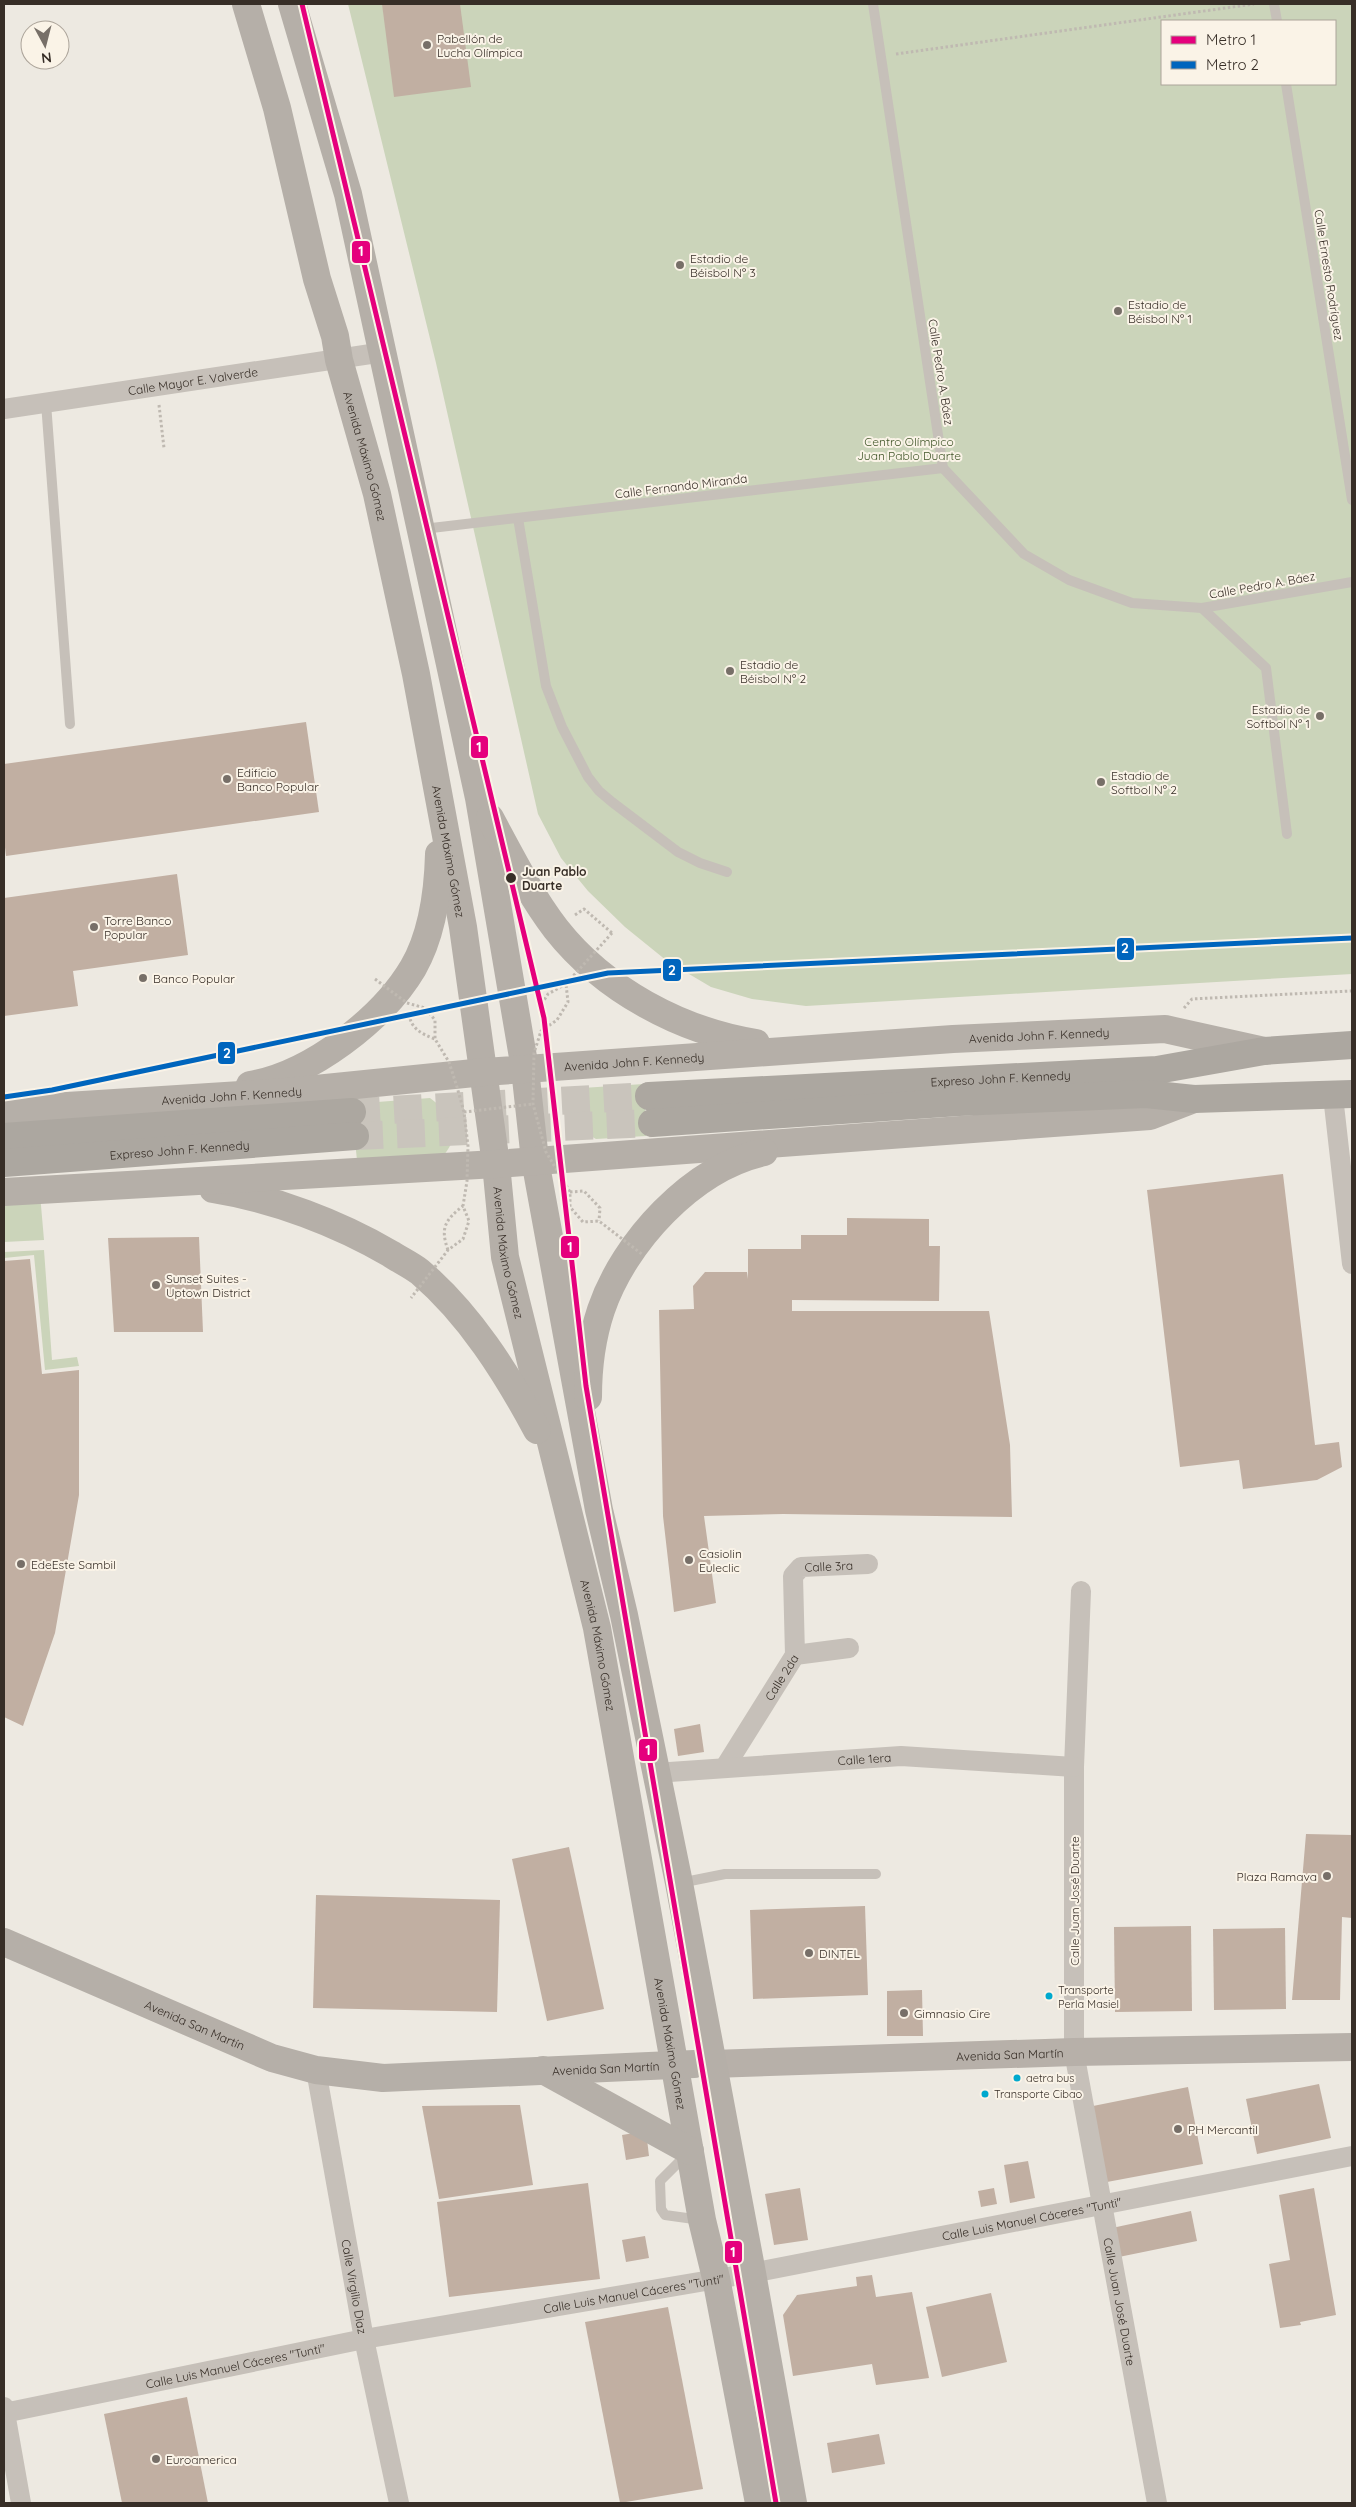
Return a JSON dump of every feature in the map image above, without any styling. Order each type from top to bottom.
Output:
[{"type":"highway","name":"Expreso John F. Kennedy","points":[[649,1096],[1157,1070],[1264,1051],[1352,1045]]},
{"type":"highway","name":"Expreso John F. Kennedy","points":[[652,1123],[959,1102],[1136,1094],[1194,1099],[1343,1095]]},
{"type":"highway","name":"Expreso John F. Kennedy","points":[[4,1137],[354,1124],[4,1162]]},
{"type":"main road","name":"Avenida Máximo Gómez","points":[[246,4],[277,108],[317,279],[335,336],[339,360],[377,494],[416,674],[463,927],[496,1164],[505,1257],[597,1628],[676,2064],[702,2220],[716,2278],[759,2503]]},
{"type":"main road","points":[[292,4],[348,194],[480,798],[524,1069],[535,1160],[599,1510],[624,1614],[679,1883],[793,2503]]},
{"type":"main road","points":[[480,798],[510,856],[556,928],[578,954],[614,983],[670,1018],[724,1038],[799,1050]]},
{"type":"main road","points":[[166,1100],[258,1084],[310,1063],[352,1036],[395,994],[413,967],[426,938],[439,880],[440,807]]},
{"type":"main road","name":"Avenida John F. Kennedy","points":[[4,1110],[286,1092],[484,1072],[953,1039],[1165,1029],[1264,1051]]},
{"type":"main road","points":[[4,1192],[496,1164],[826,1138],[1150,1116],[1194,1099]]},
{"type":"main road","points":[[587,1443],[588,1392],[593,1345],[601,1310],[625,1258],[675,1199],[707,1176],[753,1154],[826,1138]]},
{"type":"main road","points":[[172,1182],[232,1192],[322,1221],[378,1247],[418,1271],[446,1296],[482,1339],[516,1392],[555,1464]]},
{"type":"main road","name":"Avenida San Martín","points":[[4,1942],[272,2058],[316,2070],[383,2078],[676,2064],[1074,2052],[1352,2047]]},
{"type":"main road","points":[[543,2070],[690,2151]]},
{"type":"street","name":"Calle Mayor E. Valverde","points":[[4,409],[384,352]]},
{"type":"street","points":[[1343,1095],[1352,1264]]},
{"type":"street","name":"Calle 3ra","points":[[793,1576],[801,1568],[868,1564]]},
{"type":"street","name":"Calle 2da","points":[[725,1767],[795,1655],[793,1576]]},
{"type":"street","name":"Calle Juan José Duarte","points":[[1081,1591],[1074,1767],[1074,2052],[1100,2204],[1157,2503]]},
{"type":"street","points":[[795,1655],[849,1648]]},
{"type":"street","name":"Calle 1era","points":[[655,1773],[901,1756],[1074,1767]]},
{"type":"street","name":"Calle Virgilio Diaz","points":[[316,2070],[364,2339],[399,2503]]},
{"type":"street","name":"Calle Luis Manuel Cáceres \"Tunti\"","points":[[4,2411],[364,2339],[752,2273],[1352,2156]]},
{"type":"street","points":[[4,2411],[21,2503]]},
{"type":"lane","name":"Calle Pedro A. Báez","points":[[873,4],[943,468],[1024,554],[1069,580],[1132,603],[1202,608],[1352,582]]},
{"type":"lane","points":[[1274,4],[1277,20]]},
{"type":"lane","name":"Calle Ernesto Rodríguez","points":[[1286,85],[1352,500]]},
{"type":"lane","points":[[46,403],[70,724]]},
{"type":"lane","name":"Calle Fernando Miranda","points":[[422,529],[943,468]]},
{"type":"lane","points":[[518,518],[546,686],[562,727],[588,777],[598,791],[678,852],[700,863],[727,872]]},
{"type":"lane","points":[[1202,608],[1266,668],[1286,834]]},
{"type":"lane","points":[[679,1883],[725,1874],[876,1874]]},
{"type":"lane","points":[[690,2151],[660,2181],[661,2209],[665,2215],[702,2220]]},
{"type":"path","points":[[881,56],[1254,4]]},
{"type":"path","points":[[156,387],[164,448]]},
{"type":"path","points":[[538,1011],[548,994],[566,984],[612,933],[584,909],[556,928]]},
{"type":"path","points":[[374,979],[407,1002],[426,1008],[434,1020],[435,1039],[449,1062],[464,1112],[468,1146],[467,1181],[463,1206],[468,1221],[463,1239],[448,1250],[411,1298]]},
{"type":"path","points":[[540,1031],[556,1020],[568,1002],[566,984]]},
{"type":"path","points":[[1165,1029],[1192,999],[1352,991]]},
{"type":"path","points":[[407,1002],[410,1020],[420,1033],[435,1039]]},
{"type":"path","points":[[539,1021],[540,1031],[534,1053],[533,1104],[546,1152],[570,1192],[570,1207],[583,1222],[599,1221],[644,1255]]},
{"type":"path","points":[[464,1112],[533,1104]]},
{"type":"path","points":[[570,1192],[584,1191],[600,1208],[599,1221]]},
{"type":"path","points":[[448,1250],[443,1235],[449,1217],[463,1206]]},
{"type":"green space","name":"Centro Olímpico Juan Pablo Duarte","points":[[348,4],[1352,4],[1352,974],[806,1006],[752,999],[711,987],[667,961],[625,927],[588,891],[561,858],[538,814],[436,363]]},
{"type":"green space","points":[[644,1084],[646,1136],[596,1139],[577,1128],[574,1106],[582,1088]]},
{"type":"green space","points":[[430,1098],[445,1110],[453,1123],[453,1138],[444,1155],[357,1160],[351,1104]]},
{"type":"green space","points":[[40,1194],[44,1240],[4,1242],[4,1197]]},
{"type":"green space","points":[[44,1250],[52,1360],[77,1357],[79,1366],[45,1370],[34,1255],[4,1258],[4,1252]]},
{"type":"building","name":"Pabellón de Lucha Olímpica","points":[[382,4],[460,4],[471,87],[394,97]]},
{"type":"building","points":[[306,722],[319,812],[6,856],[4,839],[4,764]]},
{"type":"building","name":"Torre Banco Popular","points":[[177,874],[188,955],[73,971],[78,1006],[4,1016],[4,898]]},
{"type":"building","points":[[1283,1174],[1315,1445],[1339,1442],[1342,1467],[1317,1480],[1243,1489],[1239,1460],[1180,1467],[1147,1190]]},
{"type":"building","points":[[847,1218],[929,1219],[929,1246],[940,1246],[939,1301],[792,1300],[792,1311],[989,1311],[1010,1445],[1012,1517],[783,1514],[704,1516],[716,1603],[674,1612],[663,1516],[659,1310],[694,1309],[693,1286],[705,1272],[747,1272],[748,1279],[748,1249],[801,1249],[801,1235],[847,1235]]},
{"type":"building","name":"Sunset Suites - Uptown District","points":[[199,1237],[203,1332],[114,1332],[108,1238]]},
{"type":"building","points":[[30,1259],[42,1374],[79,1370],[79,1495],[55,1633],[23,1726],[4,1717],[4,1261]]},
{"type":"building","points":[[700,1724],[704,1752],[678,1756],[674,1729]]},
{"type":"building","name":"Plaza Ramava","points":[[1306,1834],[1352,1835],[1352,1918],[1342,1917],[1340,2000],[1292,2000]]},
{"type":"building","points":[[569,1847],[604,2009],[547,2021],[512,1859]]},
{"type":"building","points":[[316,1895],[500,1900],[497,2012],[313,2008]]},
{"type":"building","name":"DINTEL","points":[[865,1906],[868,1995],[753,1999],[750,1910]]},
{"type":"building","points":[[1191,1926],[1192,2011],[1115,2012],[1114,1927]]},
{"type":"building","points":[[1285,1928],[1286,2009],[1214,2010],[1213,1929]]},
{"type":"building","name":"Gimnasio Cire","points":[[922,1990],[923,2036],[887,2036],[887,1991]]},
{"type":"building","points":[[1319,2084],[1331,2138],[1257,2154],[1246,2099]]},
{"type":"building","points":[[1188,2087],[1203,2164],[1107,2182],[1093,2106]]},
{"type":"building","points":[[520,2105],[533,2185],[439,2199],[422,2106]]},
{"type":"building","points":[[646,2131],[649,2156],[626,2160],[622,2135]]},
{"type":"building","points":[[1028,2161],[1035,2198],[1010,2203],[1004,2165]]},
{"type":"building","points":[[588,2183],[600,2279],[449,2297],[437,2202]]},
{"type":"building","points":[[800,2188],[808,2240],[774,2245],[765,2194]]},
{"type":"building","points":[[994,2188],[997,2204],[981,2207],[978,2191]]},
{"type":"building","points":[[1314,2188],[1336,2315],[1300,2322],[1301,2325],[1280,2328],[1269,2264],[1290,2260],[1279,2195]]},
{"type":"building","points":[[1191,2211],[1197,2241],[1114,2258],[1112,2228]]},
{"type":"building","points":[[645,2236],[649,2258],[626,2262],[622,2240]]},
{"type":"building","points":[[872,2275],[876,2297],[912,2292],[929,2378],[876,2385],[872,2364],[793,2376],[783,2315],[797,2295],[857,2286],[856,2277]]},
{"type":"building","points":[[991,2293],[1007,2362],[942,2377],[926,2307]]},
{"type":"building","points":[[668,2307],[703,2489],[620,2503],[585,2322]]},
{"type":"building","name":"Euroamerica","points":[[187,2397],[208,2503],[122,2503],[104,2414]]},
{"type":"building","points":[[879,2434],[885,2464],[832,2473],[827,2443]]},
{"type":"tunnel","points":[[352,1112],[649,1096]]},
{"type":"tunnel","points":[[355,1136],[652,1123]]},
{"type":"metro line","name":"1","points":[[302,4],[544,1018],[586,1386],[776,2503]]},
{"type":"metro line","name":"2","points":[[4,1097],[52,1090],[608,973],[1352,938]]},
{"type":"place","name":"Pabellón de Lucha Olímpica","points":[[427,45]]},
{"type":"place","name":"Estadio de Béisbol Nº 3","points":[[680,265]]},
{"type":"place","name":"Estadio de Béisbol Nº 1","points":[[1118,311]]},
{"type":"place","name":"Estadio de Béisbol Nº 2","points":[[730,671]]},
{"type":"place","name":"Estadio de Softbol Nº 1","points":[[1320,716]]},
{"type":"place","name":"Edificio Banco Popular","points":[[227,779]]},
{"type":"place","name":"Estadio de Softbol Nº 2","points":[[1101,782]]},
{"type":"place","name":"Juan Pablo Duarte","points":[[511,878]]},
{"type":"place","name":"Torre Banco Popular","points":[[94,927]]},
{"type":"place","name":"Banco Popular","points":[[143,978]]},
{"type":"place","name":"Sunset Suites - Uptown District","points":[[156,1285]]},
{"type":"place","name":"Casiolin Euleclic","points":[[689,1560]]},
{"type":"place","name":"EdeEste Sambil","points":[[21,1564]]},
{"type":"place","name":"Plaza Ramava","points":[[1327,1876]]},
{"type":"place","name":"DINTEL","points":[[809,1953]]},
{"type":"place","name":"Transporte Perla Masiel","points":[[1049,1996]]},
{"type":"place","name":"Gimnasio Cire","points":[[904,2013]]},
{"type":"place","name":"aetra bus","points":[[1017,2078]]},
{"type":"place","name":"Transporte Cibao","points":[[985,2094]]},
{"type":"place","name":"PH Mercantil","points":[[1178,2129]]},
{"type":"place","name":"Euroamerica","points":[[156,2459]]}]
